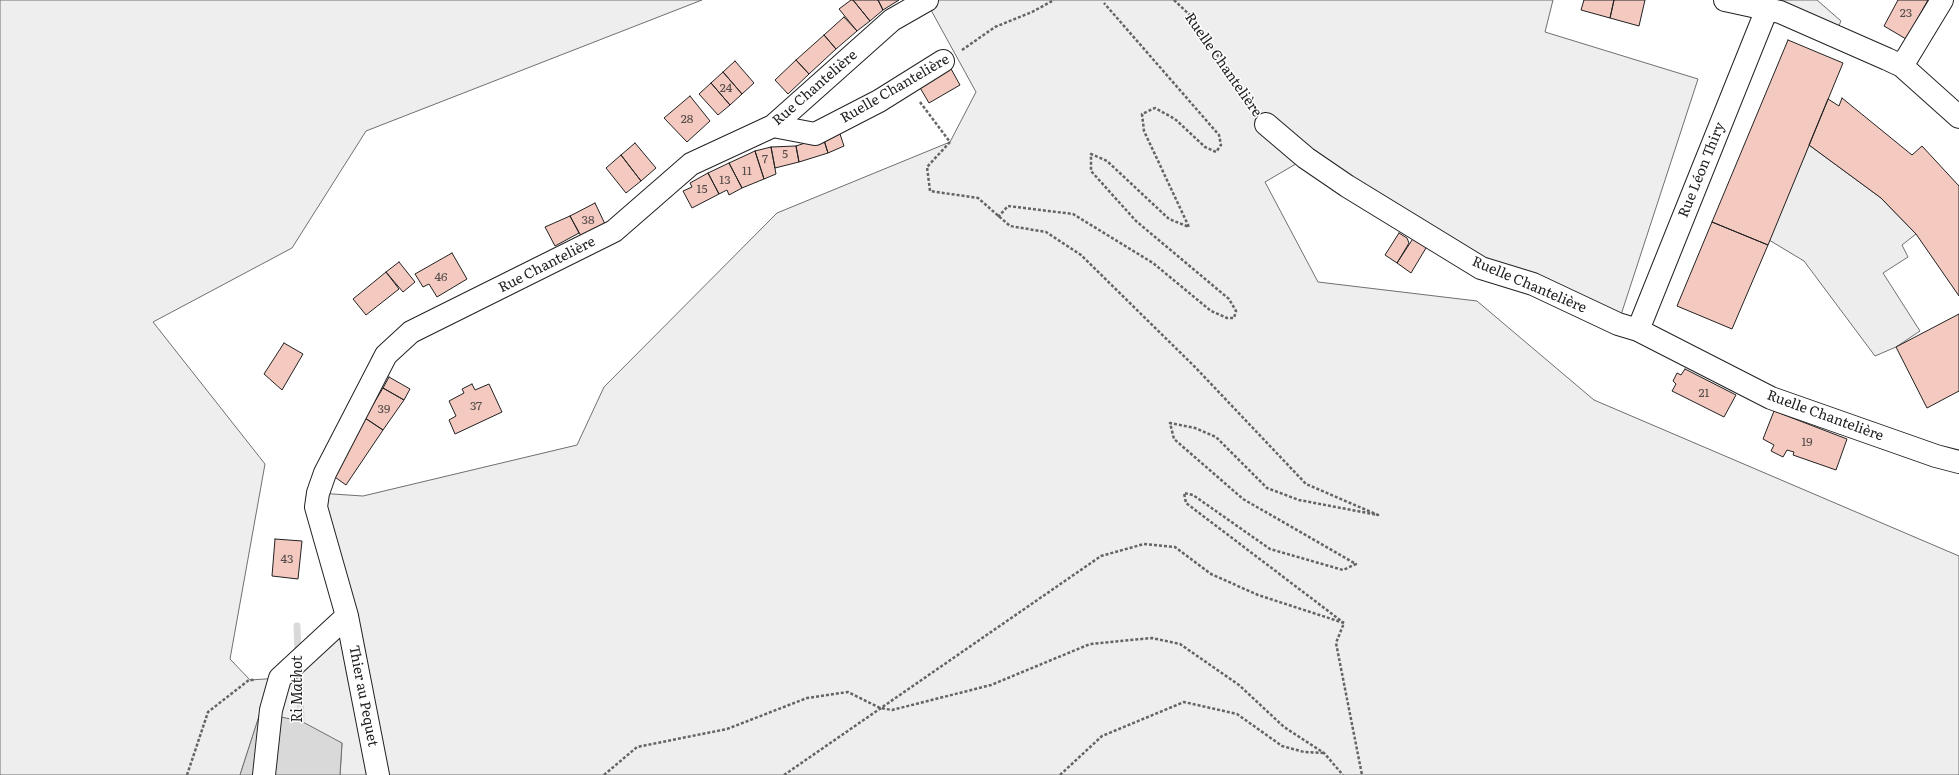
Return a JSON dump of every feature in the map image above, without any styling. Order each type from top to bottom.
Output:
[{"type":"street","name":"Rue Chantelière","points":[[347,616],[322,533],[316,507],[317,500],[325,473],[386,355],[411,332],[614,231],[691,164],[773,126],[892,20],[927,0]]},
{"type":"street","points":[[1725,0],[1780,12],[1902,66],[1959,116]]},
{"type":"street","points":[[1902,66],[1942,0]]},
{"type":"street","name":"Rue Léon Thiry","points":[[1638,330],[1767,9]]},
{"type":"street","name":"Ruelle Chantelière","points":[[773,126],[815,134],[879,101],[943,61]]},
{"type":"street","name":"Ruelle Chantelière","points":[[1266,124],[1306,158],[1347,186],[1480,268],[1533,284],[1618,324],[1638,330],[1771,398],[1936,456],[1959,462]]},
{"type":"street","points":[[264,775],[271,710],[280,678],[289,667],[327,637],[347,616]]},
{"type":"street","name":"Thier au Pequet","points":[[347,616],[378,775]]},
{"type":"path","name":"Ruelle Chantelière","points":[[943,61],[967,47],[995,27],[1032,12],[1054,0]]},
{"type":"path","name":"Ruelle Chantelière","points":[[1174,0],[1194,19],[1256,114],[1266,124]]},
{"type":"path","points":[[998,217],[1008,206],[1073,214],[1153,263],[1211,311],[1227,318],[1234,318],[1236,311],[1229,299],[1136,221],[1091,171],[1091,154],[1107,161],[1169,219],[1189,227],[1144,131],[1142,114],[1155,108],[1174,119],[1205,147],[1216,152],[1221,145],[1219,135],[1104,3]]},
{"type":"path","points":[[905,84],[950,142],[927,167],[930,191],[978,198],[1010,226],[1046,232],[1082,255],[1195,367],[1306,484],[1378,516],[1299,500],[1267,488],[1216,437],[1195,428],[1170,423],[1174,439],[1243,499],[1356,564],[1343,570],[1270,549],[1193,495],[1184,493],[1186,503],[1344,623]]},
{"type":"path","points":[[784,775],[1101,556],[1144,544],[1175,547],[1211,574],[1258,594],[1344,623]]},
{"type":"path","points":[[1344,623],[1336,643],[1362,775]]},
{"type":"path","points":[[604,775],[637,747],[728,728],[807,698],[848,692],[880,708],[892,710],[991,685],[1090,644],[1152,638],[1180,644],[1239,684],[1284,727],[1324,753],[1343,775]]},
{"type":"path","points":[[186,775],[208,712],[250,680],[280,678]]},
{"type":"path","points":[[1060,775],[1102,736],[1184,702],[1237,714],[1282,746],[1304,752],[1324,753]]},
{"type":"shaded area","points":[[0,0],[702,0],[366,131],[292,248],[153,322],[265,464],[230,659],[250,680],[280,678],[347,616],[318,493],[363,496],[577,445],[604,387],[777,213],[950,142],[976,92],[926,1],[927,0],[1553,0],[1545,32],[1698,79],[1618,324],[1481,268],[1306,158],[1265,182],[1318,282],[1477,301],[1594,400],[1959,556],[1959,775],[340,775],[342,743],[260,714],[240,775],[0,775]]},
{"type":"shaded area","points":[[1725,0],[1817,0],[1841,21],[1834,36]]},
{"type":"shaded area","points":[[1809,145],[1881,198],[1916,234],[1902,245],[1908,257],[1883,273],[1920,331],[1896,347],[1875,356],[1804,261],[1769,240]]},
{"type":"shaded area","points":[[260,713],[301,721],[342,743],[340,775],[240,775]]},
{"type":"building","points":[[853,0],[870,21],[857,31],[839,9]]},
{"type":"building","points":[[853,0],[878,0],[883,10],[870,21]]},
{"type":"building","points":[[878,0],[899,0],[883,10]]},
{"type":"building","points":[[1584,0],[1614,0],[1610,18],[1581,10]]},
{"type":"building","points":[[1614,0],[1645,0],[1639,26],[1610,18]]},
{"type":"building","points":[[1898,0],[1928,0],[1906,39],[1884,26]]},
{"type":"building","points":[[844,17],[857,31],[836,49],[824,35]]},
{"type":"building","points":[[824,35],[836,49],[809,74],[796,60]]},
{"type":"building","points":[[1788,40],[1843,63],[1768,245],[1712,222]]},
{"type":"building","points":[[796,60],[809,74],[788,94],[775,80]]},
{"type":"building","points":[[735,61],[754,83],[742,94],[723,72]]},
{"type":"building","points":[[950,67],[960,85],[929,103],[919,86]]},
{"type":"building","points":[[723,72],[742,94],[730,105],[711,83]]},
{"type":"building","points":[[711,83],[730,105],[718,115],[699,94]]},
{"type":"building","points":[[690,96],[710,121],[687,142],[664,118]]},
{"type":"building","points":[[1842,98],[1912,155],[1922,146],[1959,186],[1959,296],[1916,234],[1881,198],[1809,145],[1828,99],[1839,106]]},
{"type":"building","points":[[839,131],[844,146],[828,153],[823,137]]},
{"type":"building","points":[[823,137],[828,153],[799,162],[796,146]]},
{"type":"building","points":[[635,143],[656,168],[641,181],[621,155]]},
{"type":"building","points":[[796,146],[799,162],[775,168],[771,147]]},
{"type":"building","points":[[771,147],[776,174],[764,179],[755,151]]},
{"type":"building","points":[[755,151],[764,179],[742,188],[729,163]]},
{"type":"building","points":[[621,155],[641,181],[626,193],[606,168]]},
{"type":"building","points":[[729,163],[742,188],[729,195],[727,190],[719,194],[708,173]]},
{"type":"building","points":[[708,173],[719,194],[692,208],[683,191],[692,187],[690,183]]},
{"type":"building","points":[[595,203],[605,224],[581,236],[570,216]]},
{"type":"building","points":[[570,216],[579,233],[555,246],[545,227]]},
{"type":"building","points":[[1712,222],[1768,245],[1732,329],[1677,306]]},
{"type":"building","points":[[1399,233],[1407,238],[1409,243],[1397,263],[1385,255]]},
{"type":"building","points":[[1416,234],[1429,243],[1411,273],[1397,263]]},
{"type":"building","points":[[452,253],[467,279],[437,297],[429,284],[423,287],[415,274]]},
{"type":"building","points":[[399,262],[415,282],[403,292],[386,272]]},
{"type":"building","points":[[386,272],[399,289],[366,315],[353,299]]},
{"type":"building","points":[[1959,314],[1959,391],[1927,408],[1896,347]]},
{"type":"building","points":[[284,343],[303,354],[282,390],[264,374]]},
{"type":"building","points":[[1685,369],[1736,395],[1724,417],[1672,391],[1676,384],[1673,381],[1677,373],[1681,375]]},
{"type":"building","points":[[389,377],[410,389],[404,400],[383,388]]},
{"type":"building","points":[[472,384],[475,390],[489,384],[502,412],[455,434],[449,420],[456,416],[449,401],[464,393],[462,389]]},
{"type":"building","points":[[383,388],[404,400],[383,430],[365,418]]},
{"type":"building","points":[[1774,411],[1847,439],[1836,470],[1793,455],[1794,452],[1787,450],[1783,457],[1771,451],[1774,445],[1763,439]]},
{"type":"building","points":[[365,418],[383,430],[346,485],[332,475]]},
{"type":"building","points":[[275,539],[302,541],[298,579],[272,576]]},
{"type":"waterway","name":"Ri Mathot","points":[[297,626],[298,655]]},
{"type":"waterway","name":"Ri Mathot","points":[[299,667],[301,721],[299,729]]}]
